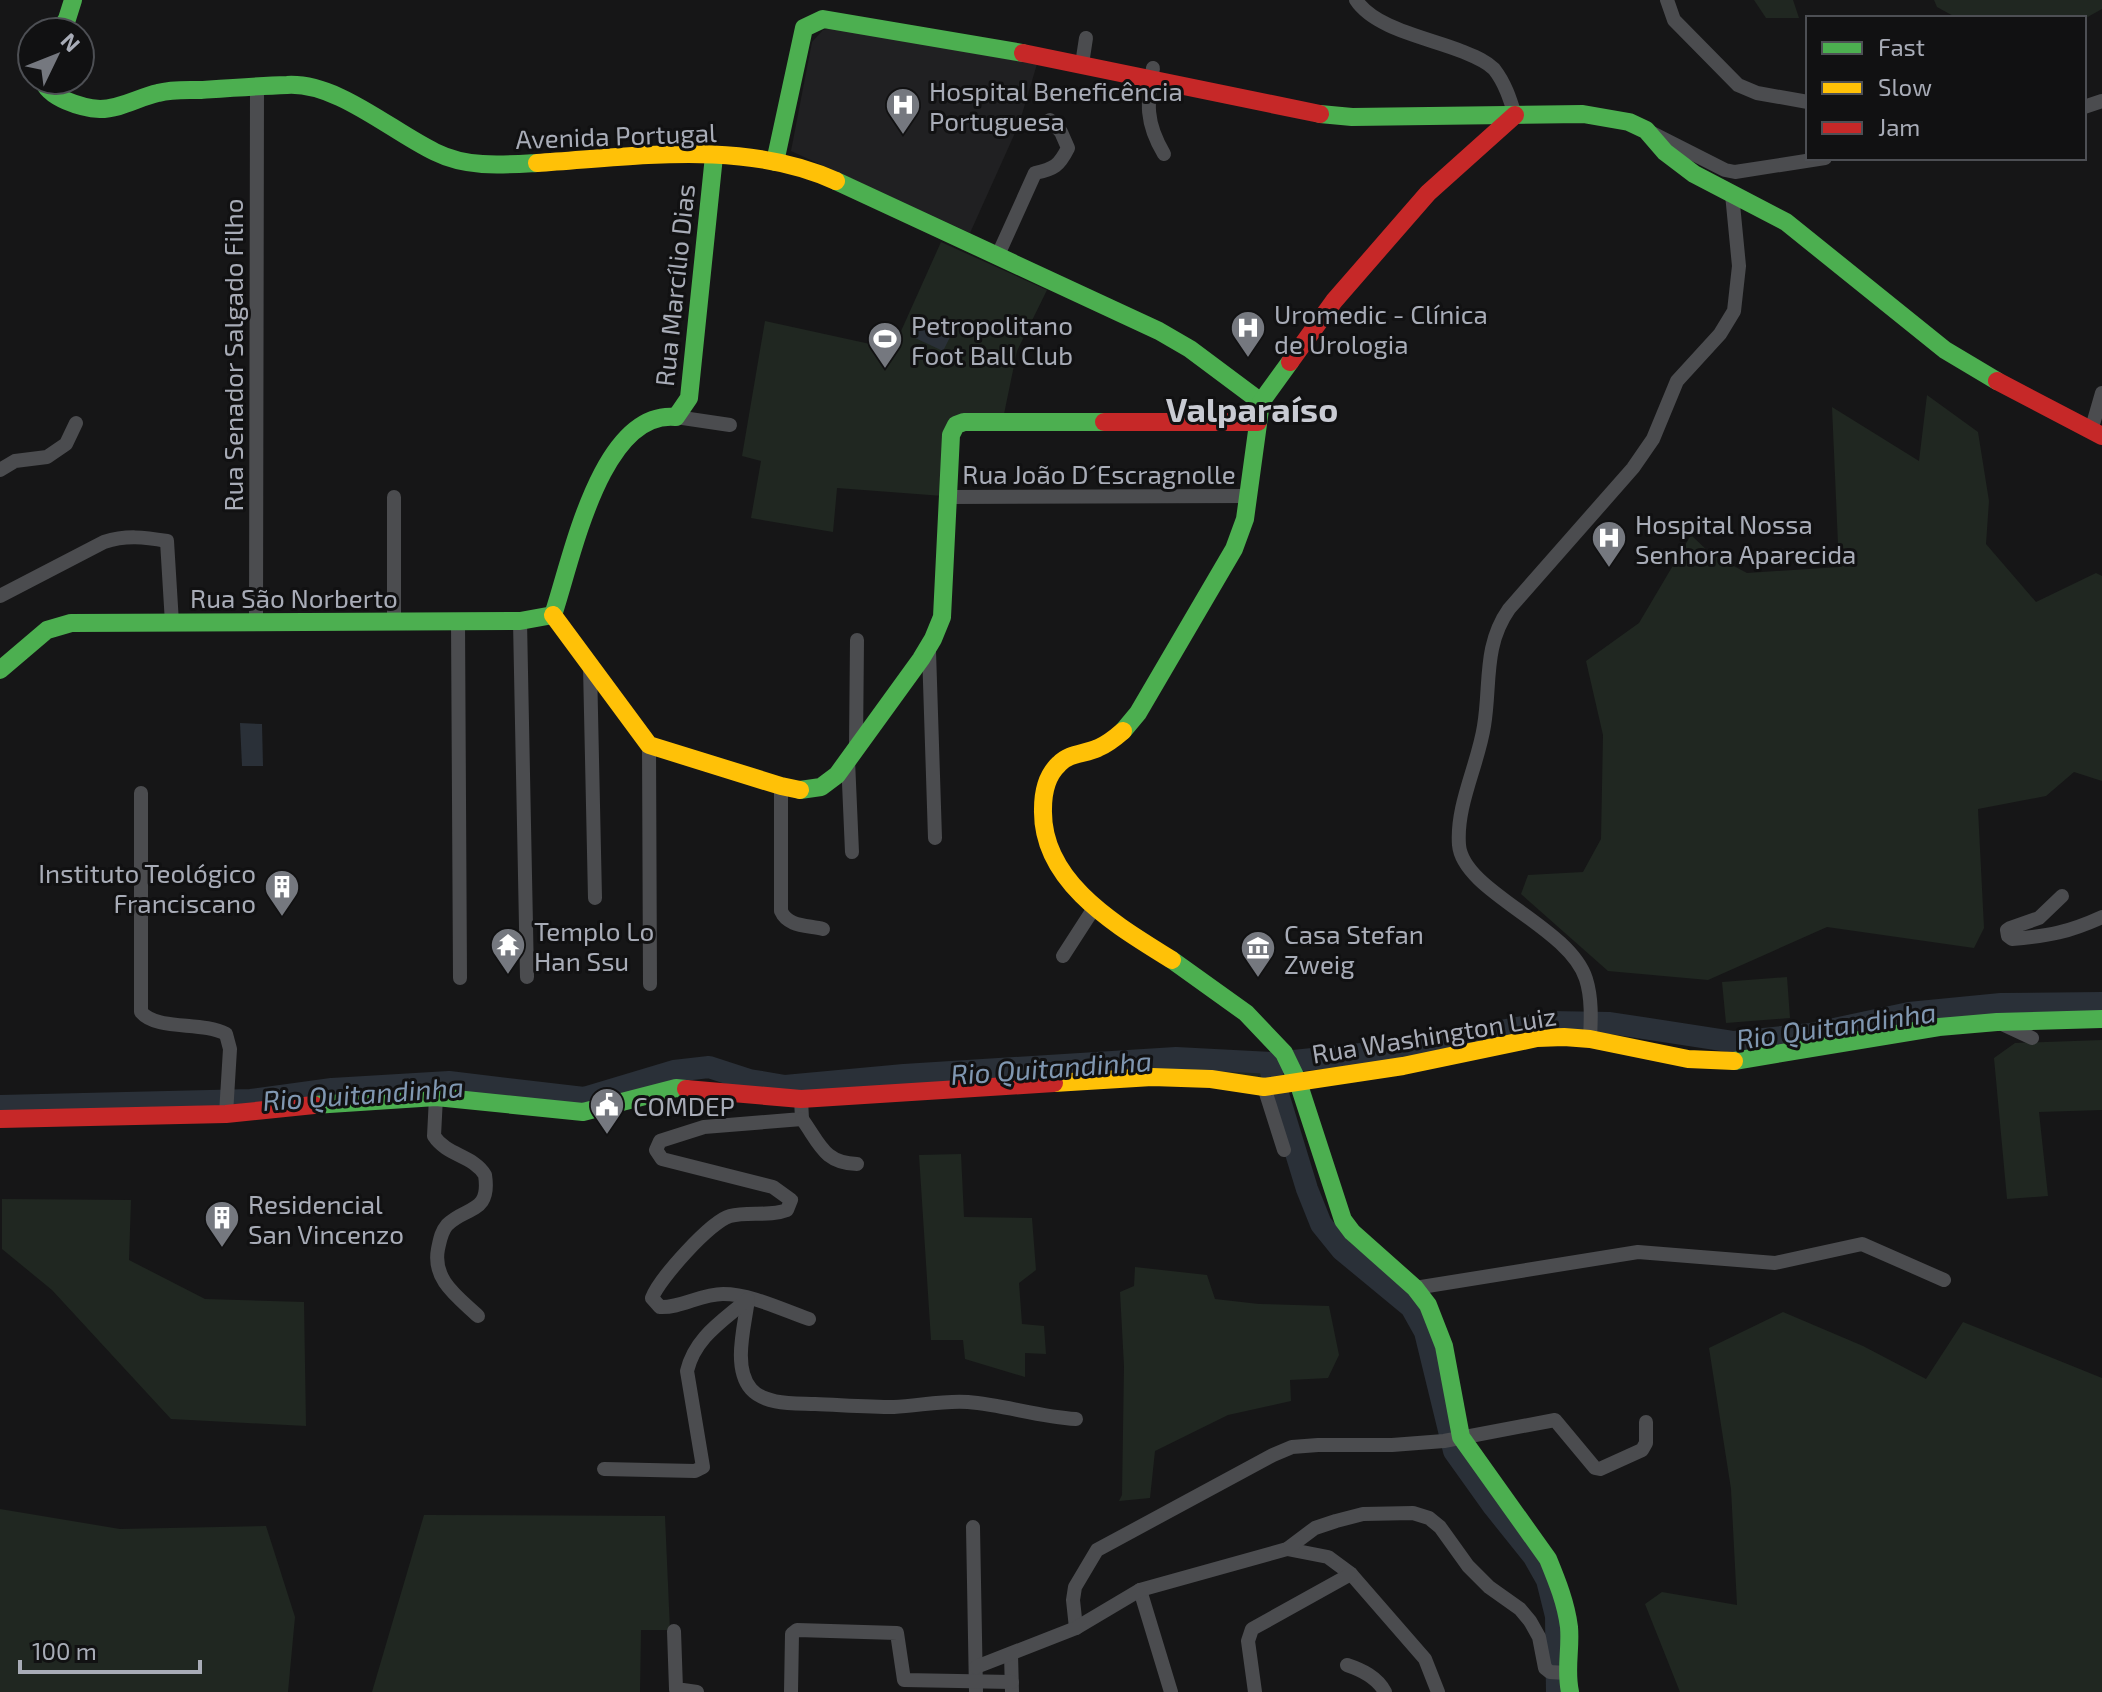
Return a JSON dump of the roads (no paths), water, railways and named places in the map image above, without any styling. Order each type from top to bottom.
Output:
[{"type":"street","points":[[1356,0],[1362,9],[1388,26],[1428,38],[1486,62],[1505,86],[1515,115]]},
{"type":"street","points":[[1667,0],[1674,20],[1738,85],[1757,93],[1806,102]]},
{"type":"street","points":[[775,162],[804,28],[823,19],[867,24],[1082,64],[1152,73],[1283,109],[1333,115],[1583,114],[1618,120],[1646,130],[1704,161],[1735,172],[1812,160]]},
{"type":"street","points":[[1082,64],[1086,38]]},
{"type":"street","points":[[1152,73],[1148,106],[1150,127],[1164,154]]},
{"type":"street","name":"Avenida Portugal","points":[[57,96],[90,108],[103,109],[160,92],[301,84],[338,97],[436,153],[462,162],[495,165],[653,156],[714,156],[775,162],[811,170],[1159,331],[1190,349],[1261,402]]},
{"type":"street","name":"Rua Senador Salgado Filho","points":[[256,623],[257,87]]},
{"type":"street","points":[[1515,115],[1428,193],[1382,244],[1334,301],[1261,402],[1245,519],[1234,549],[1138,713],[1119,735],[1098,749],[1068,755],[1055,766],[1047,782],[1043,821],[1053,852],[1069,879],[1094,908],[1231,1003],[1283,1051],[1298,1083],[1343,1220],[1352,1232],[1415,1288],[1428,1305],[1444,1346],[1453,1384],[1452,1439],[1548,1559],[1565,1606],[1569,1630],[1558,1672]]},
{"type":"street","points":[[998,255],[1035,173],[1051,171],[1059,165],[1068,148],[1061,132],[1050,120]]},
{"type":"street","points":[[1646,130],[1679,163],[1701,178],[1786,222],[1945,350],[1996,381],[2097,434],[2102,393]]},
{"type":"street","name":"Rua Marcílio Dias","points":[[676,417],[689,398],[714,156]]},
{"type":"street","points":[[1590,1039],[1591,1011],[1586,978],[1576,961],[1562,944],[1474,875],[1461,857],[1459,820],[1477,764],[1485,724],[1491,643],[1496,627],[1633,468],[1653,439],[1677,381],[1720,334],[1734,311],[1739,266],[1732,194]]},
{"type":"street","points":[[650,984],[649,745],[553,615],[582,511],[596,479],[624,443],[650,418],[662,414],[730,425]]},
{"type":"street","points":[[649,745],[803,790],[821,787],[837,775],[929,651],[942,617],[951,435],[956,425],[964,422],[1258,422]]},
{"type":"street","points":[[0,470],[15,461],[47,457],[66,444],[76,423]]},
{"type":"street","name":"Rua João D´Escragnolle","points":[[949,497],[1249,496]]},
{"type":"street","points":[[394,497],[394,622]]},
{"type":"street","points":[[0,596],[104,542],[122,537],[142,537],[167,541],[172,623]]},
{"type":"street","name":"Rua São Norberto","points":[[0,670],[38,636],[59,625],[71,623],[520,621],[553,615]]},
{"type":"street","points":[[458,621],[460,978]]},
{"type":"street","points":[[520,621],[527,977]]},
{"type":"street","points":[[852,852],[857,640]]},
{"type":"street","points":[[929,651],[935,838]]},
{"type":"street","points":[[589,662],[595,898]]},
{"type":"street","points":[[781,786],[781,911],[785,919],[792,923],[823,929]]},
{"type":"street","points":[[141,793],[141,1012],[151,1020],[196,1025],[226,1034],[230,1049],[226,1114]]},
{"type":"street","points":[[2062,896],[2039,918],[2007,930],[2008,936],[2012,939],[2044,937],[2071,931],[2102,917]]},
{"type":"street","points":[[1063,956],[1094,908]]},
{"type":"street","name":"Rua Washington Luiz","points":[[0,1119],[226,1114],[365,1100],[436,1097],[583,1112],[676,1088],[801,1099],[1152,1077],[1211,1079],[1264,1087],[1403,1066],[1537,1038],[1590,1039],[1669,1056],[1727,1062],[1939,1027],[2102,1019]]},
{"type":"street","points":[[1997,1022],[2032,1038]]},
{"type":"street","points":[[1264,1087],[1284,1150]]},
{"type":"street","points":[[436,1097],[434,1136],[448,1150],[472,1160],[485,1175],[486,1194],[480,1205],[446,1226],[441,1233],[437,1257],[443,1281],[478,1316]]},
{"type":"street","points":[[801,1099],[802,1119],[830,1158],[840,1164],[857,1164]]},
{"type":"street","points":[[802,1119],[704,1127],[657,1145],[656,1150],[662,1159],[773,1187],[791,1200],[787,1210],[779,1213],[724,1217],[659,1285],[652,1298],[660,1307],[667,1307],[695,1297],[724,1294],[809,1319]]},
{"type":"street","points":[[1415,1288],[1638,1252],[1775,1263],[1862,1244],[1944,1280]]},
{"type":"street","points":[[748,1299],[741,1361],[745,1379],[752,1391],[764,1398],[893,1407],[964,1402],[1006,1407],[1048,1418],[1076,1419]]},
{"type":"street","points":[[604,1469],[695,1471],[703,1467],[687,1371],[690,1357],[701,1340],[748,1299]]},
{"type":"street","points":[[1076,1628],[1075,1587],[1097,1550],[1292,1447],[1452,1439],[1555,1420],[1595,1468],[1600,1469],[1642,1450],[1646,1443],[1646,1422]]},
{"type":"street","points":[[976,1680],[1011,1654],[1076,1628],[1140,1590],[1287,1549],[1315,1528],[1350,1516],[1413,1513],[1429,1518],[1440,1527],[1468,1566],[1489,1587],[1520,1609],[1539,1637],[1545,1668],[1558,1672],[1570,1692]]},
{"type":"street","points":[[973,1527],[976,1680]]},
{"type":"street","points":[[1287,1549],[1328,1557],[1351,1574],[1425,1659],[1438,1692]]},
{"type":"street","points":[[1255,1692],[1249,1649],[1252,1629],[1351,1574]]},
{"type":"street","points":[[1140,1590],[1171,1692]]},
{"type":"street","points":[[791,1692],[792,1634],[797,1630],[894,1631],[899,1635],[901,1677],[904,1680],[976,1680],[1012,1687],[1011,1654]]},
{"type":"street","points":[[674,1631],[676,1689],[697,1692]]},
{"type":"street","points":[[1347,1665],[1364,1671],[1385,1692]]},
{"type":"waterway","name":"Rio Quitandinha","points":[[0,1106],[251,1100],[332,1089],[449,1082],[584,1098],[674,1071],[709,1067],[749,1080],[785,1086],[904,1075],[1176,1058],[1274,1063],[1400,1050],[1549,1022],[1610,1023],[1734,1042],[1811,1034],[1909,1013],[2001,1004],[2102,1003]]},
{"type":"waterway","points":[[1270,1068],[1307,1189],[1321,1224],[1342,1250],[1411,1307],[1425,1332],[1454,1451],[1534,1557],[1547,1580],[1556,1616],[1557,1692]]},
{"type":"place","name":"Hospital Beneficência Portuguesa","points":[[903,136]]},
{"type":"place","name":"Uromedic - Clínica de Urologia","points":[[1248,359]]},
{"type":"place","name":"Petropolitano Foot Ball Club","points":[[885,370]]},
{"type":"place","name":"Hospital Nossa Senhora Aparecida","points":[[1609,569]]},
{"type":"place","name":"Instituto Teológico Franciscano","points":[[282,918]]},
{"type":"place","name":"Templo Lo Han Ssu","points":[[508,976]]},
{"type":"place","name":"Casa Stefan Zweig","points":[[1258,979]]},
{"type":"place","name":"COMDEP","points":[[607,1136]]},
{"type":"place","name":"Residencial San Vincenzo","points":[[222,1249]]},
{"type":"district","name":"Valparaíso","points":[[1252,408]]}]
